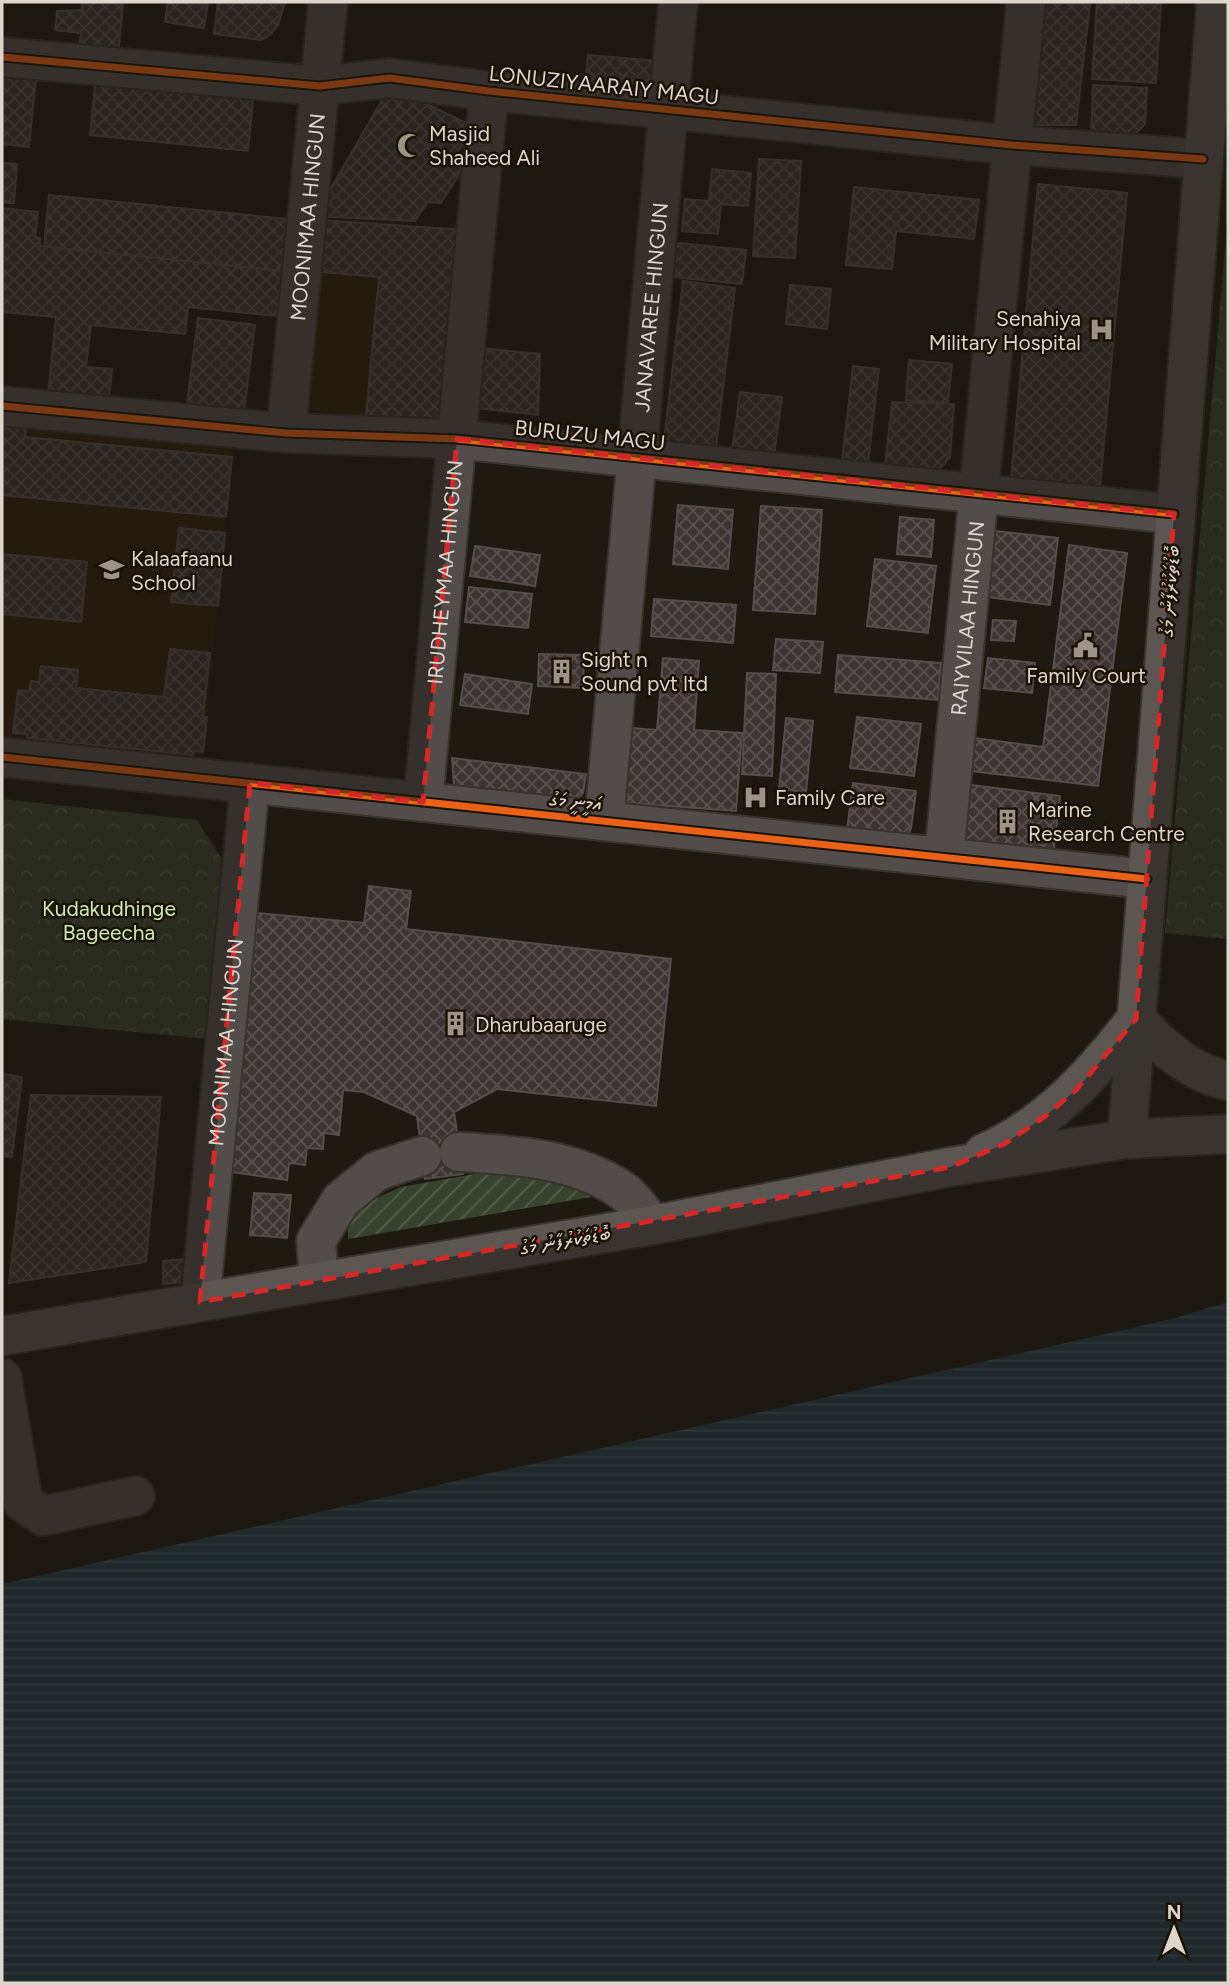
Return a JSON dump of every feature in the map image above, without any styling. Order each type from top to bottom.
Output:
[{"type":"main road","name":"ބޮޑުތަކުރުފާނު މަގު","points":[[1128,1139],[1174,514],[1216,2]]},
{"type":"main road","points":[[950,1167],[1004,1144],[1044,1117],[1076,1090],[1136,1019],[1156,1041],[1185,1062],[1214,1078],[1228,1081]]},
{"type":"main road","name":"ބޮޑުތަކުރުފާނު މަގު","points":[[1128,1139],[1228,1106]]},
{"type":"main road","name":"ބޮޑުތަކުރުފާނު މަގު","points":[[2,1336],[653,1225],[950,1167],[1128,1139],[1228,1134]]},
{"type":"street","name":"MOONIMAA HINGUN","points":[[286,433],[328,2]]},
{"type":"street","name":"JANAVAREE HINGUN","points":[[604,821],[678,2]]},
{"type":"street","name":"RAIYVILAA HINGUN","points":[[944,857],[1026,2]]},
{"type":"street","name":"LONUZIYAARAIY MAGU","points":[[2,57],[320,86],[389,78],[489,91],[1012,145],[1203,159]]},
{"type":"street","name":"IRUDHEYMAA HINGUN","points":[[424,802],[489,91]]},
{"type":"street","name":"BURUZU MAGU","points":[[2,406],[286,433],[457,439],[1174,514]]},
{"type":"street","name":"އަމީނީ މަގު","points":[[2,757],[1147,879]]},
{"type":"street","name":"MOONIMAA HINGUN","points":[[200,1302],[250,783]]},
{"type":"street","points":[[459,1152],[512,1154],[570,1166],[622,1190],[653,1225]]},
{"type":"street","points":[[318,1282],[316,1241],[341,1200],[377,1171],[422,1156]]},
{"type":"street","points":[[2,1378],[23,1502],[43,1516],[135,1496]]},
{"type":"highlighted area","points":[[457,439],[1174,514],[1136,1019],[1076,1090],[1044,1117],[1004,1144],[950,1167],[200,1302],[250,783],[423,802]]},
{"type":"shaded area","points":[[317,220],[465,230],[444,426],[297,408]]},
{"type":"shaded area","name":"Kalaafaanu School","points":[[2,415],[234,437],[203,755],[2,736]]},
{"type":"green space","points":[[1228,215],[1228,939],[1165,933]]},
{"type":"green space","name":"Kudakudhinge Bageecha","points":[[2,799],[197,820],[221,858],[208,1039],[2,1019]]},
{"type":"green space","points":[[486,1172],[576,1181],[591,1197],[348,1239],[348,1224],[364,1204],[401,1187]]},
{"type":"water","points":[[1228,1302],[1228,1983],[2,1983],[2,1584],[1171,1319]]},
{"type":"building","points":[[82,2],[123,2],[118,58],[79,53],[81,33],[55,30],[57,11],[82,10]]},
{"type":"building","points":[[168,2],[208,2],[204,28],[165,22]]},
{"type":"building","points":[[218,2],[285,2],[278,25],[270,35],[261,40],[214,34]]},
{"type":"building","points":[[1038,2],[1090,4],[1076,125],[1027,125]]},
{"type":"building","points":[[1126,2],[1161,2],[1156,83],[1092,79],[1097,3],[1126,5]]},
{"type":"building","points":[[588,55],[658,61],[655,93],[585,87]]},
{"type":"building","points":[[2,72],[36,76],[29,147],[2,144]]},
{"type":"building","points":[[95,85],[253,100],[248,151],[90,135]]},
{"type":"building","points":[[1093,85],[1147,88],[1145,124],[1127,142],[1091,139]]},
{"type":"building","name":"Masjid Shaheed Ali","points":[[390,86],[466,123],[469,134],[455,157],[463,168],[441,203],[428,202],[415,221],[315,216]]},
{"type":"building","points":[[759,159],[801,161],[795,258],[753,256]]},
{"type":"building","points":[[2,163],[17,164],[14,203],[2,203]]},
{"type":"building","points":[[712,169],[751,173],[748,206],[721,204],[718,234],[682,231],[685,199],[709,201]]},
{"type":"building","points":[[1038,184],[1127,193],[1099,498],[1010,490]]},
{"type":"building","points":[[854,187],[979,200],[974,239],[896,231],[892,269],[846,265]]},
{"type":"building","points":[[49,195],[287,219],[282,271],[44,247]]},
{"type":"building","points":[[2,208],[38,212],[35,237],[40,238],[40,246],[282,271],[277,316],[188,307],[185,334],[91,325],[86,367],[112,369],[108,410],[47,404],[56,317],[2,312]]},
{"type":"building","points":[[317,220],[465,230],[444,426],[366,416],[379,277],[312,271]]},
{"type":"building","points":[[667,242],[746,250],[742,284],[663,276]]},
{"type":"building","points":[[683,281],[735,288],[715,456],[663,449]]},
{"type":"building","points":[[790,285],[831,289],[827,329],[786,324]]},
{"type":"building","points":[[198,318],[255,325],[243,419],[186,412]]},
{"type":"building","points":[[482,348],[540,354],[538,415],[477,408]]},
{"type":"building","points":[[909,360],[952,364],[948,403],[906,400]]},
{"type":"building","points":[[853,366],[879,369],[867,472],[841,469]]},
{"type":"building","points":[[740,392],[782,397],[773,463],[731,458]]},
{"type":"building","points":[[892,402],[954,404],[950,457],[933,477],[884,476]]},
{"type":"building","points":[[2,415],[26,426],[25,437],[232,457],[226,517],[2,495]]},
{"type":"building","points":[[678,505],[733,510],[728,569],[673,564]]},
{"type":"building","points":[[761,506],[822,510],[815,614],[753,610]]},
{"type":"building","points":[[900,517],[934,520],[931,557],[897,554]]},
{"type":"building","points":[[179,528],[225,533],[218,606],[171,602]]},
{"type":"building","points":[[995,531],[1058,538],[1050,605],[987,597]]},
{"type":"building","name":"Family Court","points":[[1069,545],[1127,553],[1098,786],[971,771],[975,738],[1043,747]]},
{"type":"building","points":[[475,546],[540,555],[535,586],[470,576]]},
{"type":"building","points":[[2,554],[87,562],[81,622],[2,614]]},
{"type":"building","points":[[875,559],[936,566],[928,633],[867,626]]},
{"type":"building","points":[[469,587],[532,594],[528,628],[465,622]]},
{"type":"building","points":[[654,599],[736,605],[733,643],[651,636]]},
{"type":"building","points":[[993,620],[1016,621],[1014,641],[991,640]]},
{"type":"building","points":[[776,639],[823,642],[820,673],[773,670]]},
{"type":"building","points":[[170,649],[210,653],[203,717],[207,717],[203,752],[194,751],[193,755],[27,738],[27,734],[13,733],[18,690],[29,691],[31,681],[39,682],[41,666],[78,670],[76,688],[164,697]]},
{"type":"building","name":"Sight n Sound pvt ltd","points":[[539,654],[584,655],[583,688],[538,686]]},
{"type":"building","points":[[838,655],[941,663],[938,700],[835,692]]},
{"type":"building","points":[[663,658],[699,661],[694,730],[742,733],[736,811],[614,802],[619,727],[657,730]]},
{"type":"building","points":[[988,658],[1035,663],[1032,693],[984,688]]},
{"type":"building","points":[[747,673],[776,674],[772,776],[742,774]]},
{"type":"building","points":[[465,674],[532,684],[528,714],[460,705]]},
{"type":"building","points":[[857,717],[921,724],[914,776],[850,768]]},
{"type":"building","points":[[786,718],[813,721],[806,792],[779,789]]},
{"type":"building","points":[[452,758],[586,774],[583,793],[572,805],[468,805],[454,785]]},
{"type":"building","points":[[853,783],[916,791],[907,838],[846,838]]},
{"type":"building","name":"Marine Research Centre","points":[[963,784],[1060,796],[1053,857],[957,846]]},
{"type":"building","name":"Dharubaaruge","points":[[369,886],[411,891],[406,929],[671,959],[656,1106],[497,1089],[454,1112],[463,1174],[425,1179],[417,1116],[364,1092],[343,1090],[339,1135],[324,1133],[323,1149],[307,1148],[305,1165],[289,1163],[287,1180],[231,1172],[258,913],[364,923]]},
{"type":"building","points":[[2,1074],[22,1077],[12,1157],[2,1156]]},
{"type":"building","points":[[31,1095],[161,1097],[146,1262],[9,1283]]},
{"type":"building","points":[[254,1193],[291,1195],[287,1238],[250,1235]]},
{"type":"building","points":[[198,1258],[196,1281],[163,1284],[163,1261]]},
{"type":"cycle path","points":[[2,57],[320,86],[389,78],[489,91],[1012,145],[1203,159]]},
{"type":"cycle path","points":[[2,406],[286,433],[457,439],[1174,514]]},
{"type":"cycle path","points":[[2,757],[1147,879]]},
{"type":"place","name":"Masjid Shaheed Ali","points":[[409,145]]},
{"type":"place","name":"Senahiya Military Hospital","points":[[1101,330]]},
{"type":"place","name":"Kalaafaanu School","points":[[111,570]]},
{"type":"place","name":"Family Court","points":[[1086,646]]},
{"type":"place","name":"Sight n Sound pvt ltd","points":[[561,671]]},
{"type":"place","name":"Family Care","points":[[755,797]]},
{"type":"place","name":"Marine Research Centre","points":[[1008,821]]},
{"type":"place","name":"Dharubaaruge","points":[[455,1024]]}]
